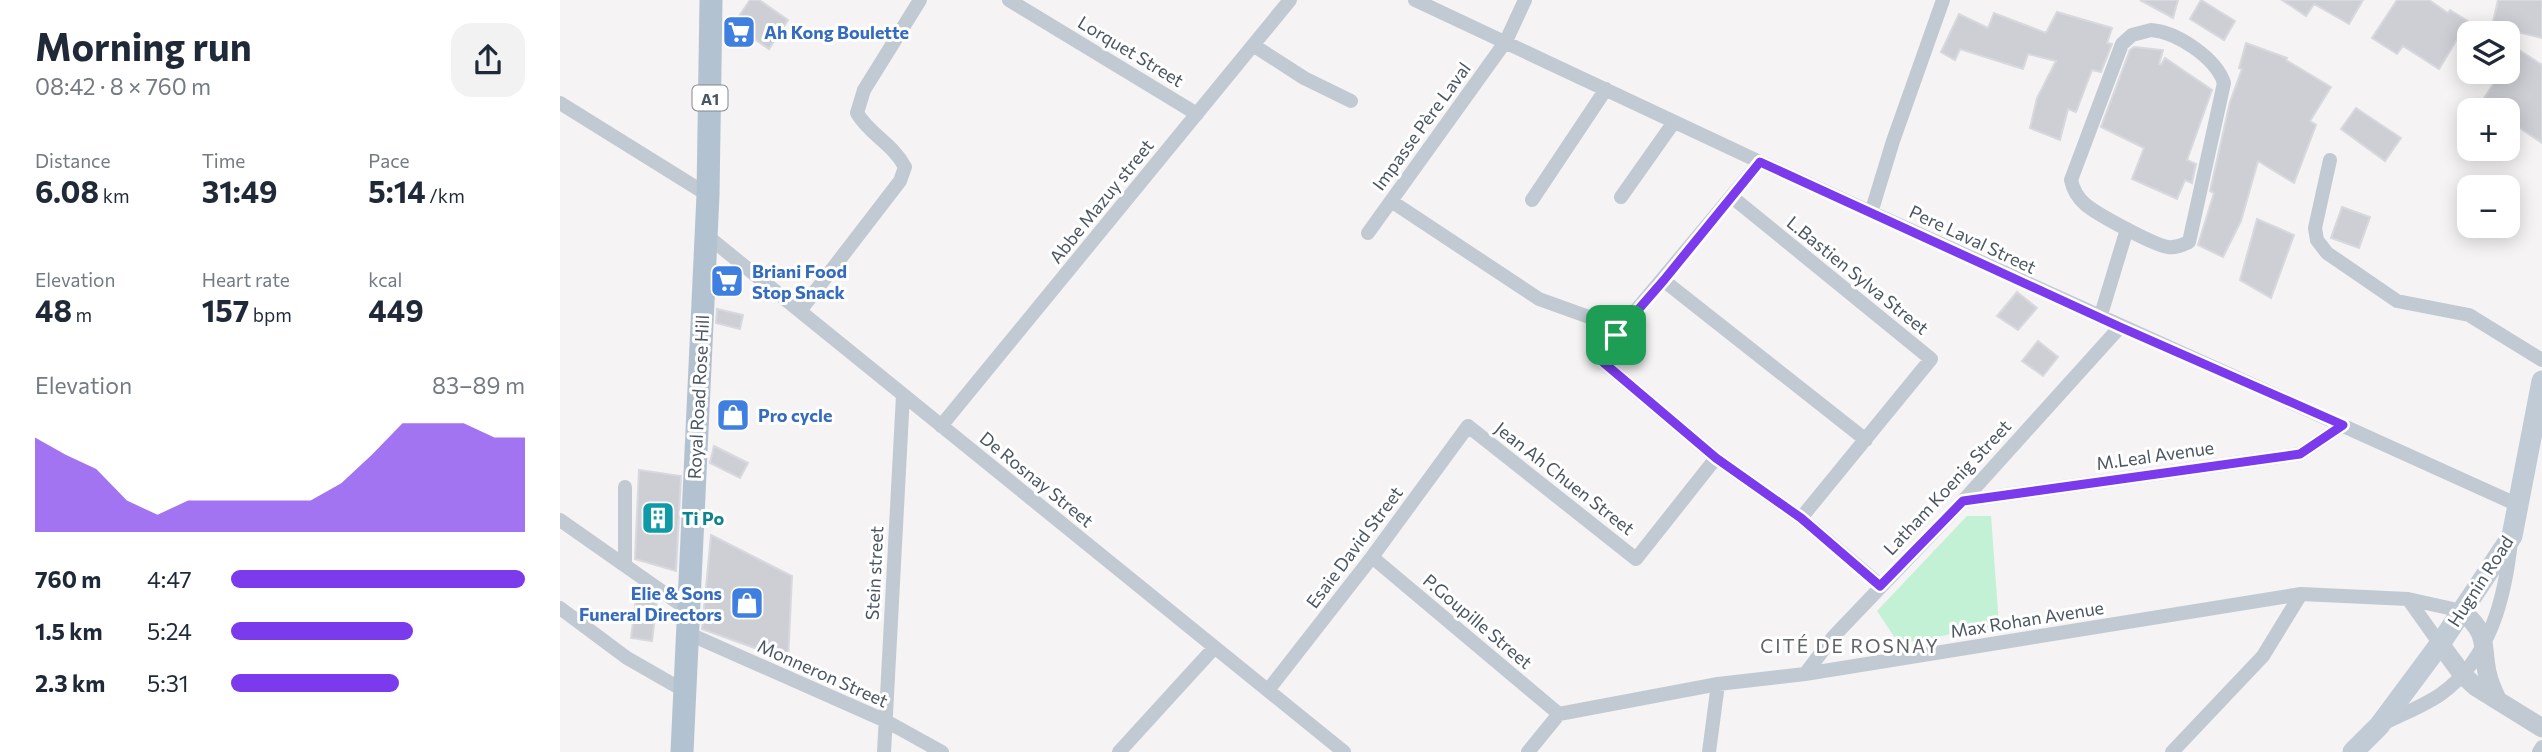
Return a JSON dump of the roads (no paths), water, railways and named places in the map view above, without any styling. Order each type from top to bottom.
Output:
[{"type":"main road","name":"Royal Road Rose Hill","points":[[682,752],[708,195],[711,0]]},
{"type":"main road","name":"Hugnin Road","points":[[2353,752],[2379,726],[2440,644],[2512,536],[2542,381]]},
{"type":"street","points":[[800,311],[900,181],[905,167],[901,159],[864,125],[857,113],[864,90],[920,0]]},
{"type":"street","name":"Lorquet Street","points":[[1009,0],[1196,114]]},
{"type":"street","name":"Abbe Mazuy street","points":[[941,426],[1290,0]]},
{"type":"street","name":"Pere Laval Street","points":[[1415,0],[1871,214],[2518,505]]},
{"type":"street","name":"Impasse Père Laval","points":[[1368,233],[1506,41],[1525,0]]},
{"type":"street","points":[[1871,214],[1893,141],[1943,0]]},
{"type":"street","points":[[2163,31],[2209,58],[2221,75],[2224,83],[2223,94],[2189,242],[2178,247],[2166,247],[2127,229],[2086,205],[2072,187],[2071,180],[2122,44],[2139,32],[2163,31]]},
{"type":"street","points":[[1253,45],[1304,78],[1351,100]]},
{"type":"street","points":[[1532,200],[1606,89]]},
{"type":"street","points":[[560,103],[708,195]]},
{"type":"street","points":[[1622,197],[1674,122]]},
{"type":"street","points":[[2330,160],[2315,228],[2317,240],[2327,253],[2397,301],[2469,315],[2542,360]]},
{"type":"street","points":[[1760,162],[1597,357],[1716,458],[1801,518],[1880,586]]},
{"type":"street","name":"L.Bastien Sylva Street","points":[[1732,197],[1931,359],[1801,518]]},
{"type":"street","points":[[1391,201],[1539,299],[1589,317],[1616,335]]},
{"type":"street","points":[[2101,318],[2127,229]]},
{"type":"street","name":"De Rosnay Street","points":[[706,235],[1344,752]]},
{"type":"street","points":[[1664,280],[1866,440]]},
{"type":"street","name":"Latham Koenig Street","points":[[1805,674],[1834,636],[1963,501],[2120,327]]},
{"type":"street","name":"Stein street","points":[[884,752],[903,395]]},
{"type":"street","name":"M.Leal Avenue","points":[[1963,501],[2300,454],[2343,425]]},
{"type":"street","name":"Jean Ah Chuen Street","points":[[1468,426],[1636,559],[1716,458]]},
{"type":"street","name":"Esaie David Street","points":[[1269,689],[1372,557],[1468,426]]},
{"type":"street","points":[[625,487],[625,565]]},
{"type":"street","points":[[560,520],[687,608]]},
{"type":"street","points":[[2379,726],[2440,695],[2463,675],[2485,644],[2507,581],[2512,536]]},
{"type":"street","name":"P.Goupille Street","points":[[1372,557],[1559,714]]},
{"type":"street","points":[[2172,752],[2263,656],[2301,594]]},
{"type":"street","name":"Max Rohan Avenue","points":[[1559,714],[1718,684],[1805,674],[2301,594],[2408,599],[2462,611]]},
{"type":"street","points":[[2408,599],[2463,675],[2476,687],[2542,728]]},
{"type":"street","points":[[560,608],[627,659],[683,690]]},
{"type":"street","points":[[2462,611],[2477,624],[2485,644],[2487,675],[2497,699]]},
{"type":"street","name":"Monneron Street","points":[[687,634],[886,721],[942,752]]},
{"type":"street","points":[[1119,752],[1214,648]]},
{"type":"street","points":[[1709,752],[1718,684]]},
{"type":"street","points":[[1528,752],[1559,714]]},
{"type":"street","points":[[2539,752],[2542,747]]},
{"type":"place","name":"Ah Kong Boulette","points":[[739,32]]},
{"type":"place","name":"Briani Food Stop Snack","points":[[727,281]]},
{"type":"place","name":"Pro cycle","points":[[733,415]]},
{"type":"place","name":"Ti Po","points":[[658,518]]},
{"type":"place","name":"Elie & Sons Funeral Directors","points":[[747,603]]},
{"type":"district","name":"CITÉ DE ROSNAY","points":[[1850,645]]}]
